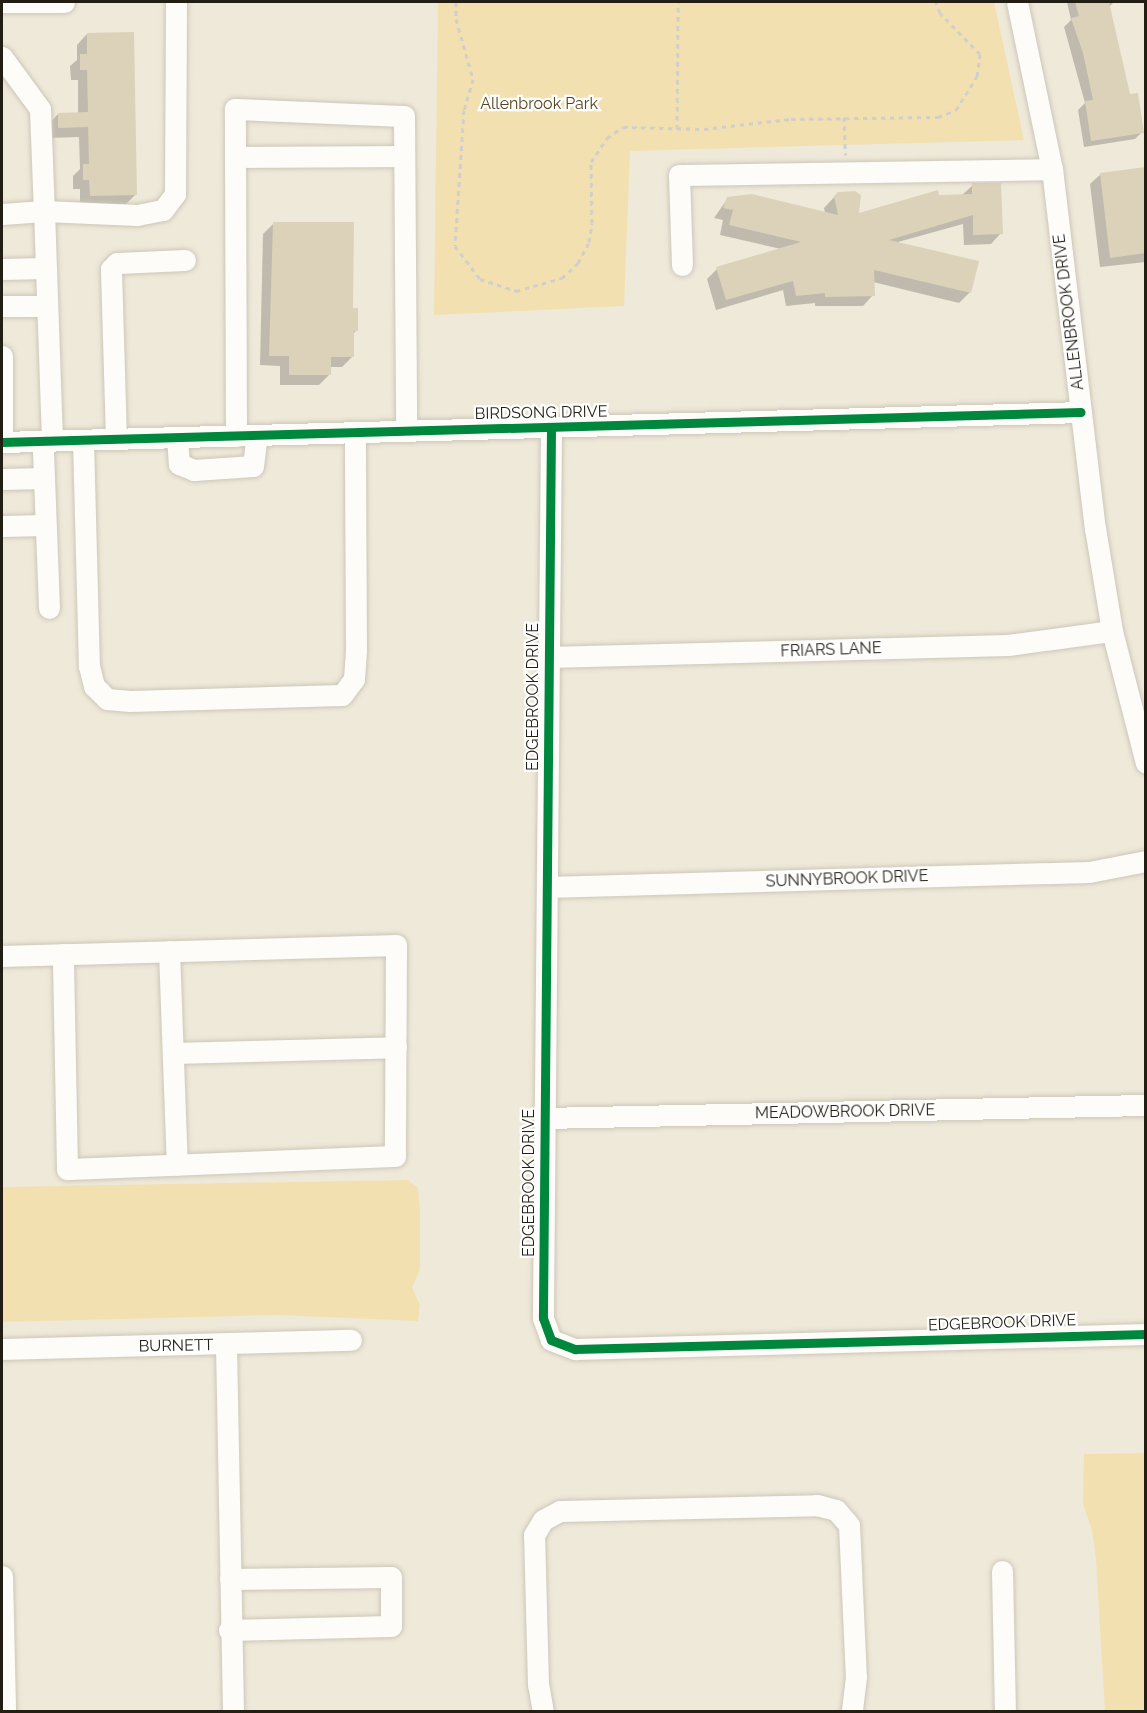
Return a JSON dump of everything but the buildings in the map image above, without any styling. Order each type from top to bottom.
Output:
[{"type":"street","points":[[2,2],[64,2]]},
{"type":"street","points":[[2,214],[44,211],[137,215],[164,210],[175,194],[176,2]]},
{"type":"street","name":"ALLENBROOK DRIVE","points":[[1017,2],[1052,170],[1081,412],[1112,631],[1146,763]]},
{"type":"street","points":[[2,57],[40,109],[47,306],[48,441],[44,478],[49,608]]},
{"type":"street","points":[[177,437],[179,464],[194,470],[253,466],[247,435],[235,109],[404,117],[406,431]]},
{"type":"street","points":[[235,157],[404,156]]},
{"type":"street","points":[[682,265],[679,174],[1052,170]]},
{"type":"street","points":[[116,439],[111,269],[117,263],[185,260]]},
{"type":"street","points":[[2,269],[46,268]]},
{"type":"street","points":[[2,306],[47,306]]},
{"type":"street","points":[[2,356],[2,442]]},
{"type":"street","name":"BIRDSONG DRIVE","points":[[2,442],[1081,412]]},
{"type":"street","name":"EDGEBROOK DRIVE","points":[[551,428],[543,1318],[551,1340],[575,1349],[1146,1334]]},
{"type":"street","points":[[83,440],[89,666],[94,686],[107,699],[130,701],[342,695],[354,679],[355,432]]},
{"type":"street","points":[[2,479],[44,478]]},
{"type":"street","points":[[2,525],[45,525]]},
{"type":"street","name":"FRIARS LANE","points":[[548,657],[1008,645],[1112,631]]},
{"type":"street","name":"SUNNYBROOK DRIVE","points":[[547,887],[1089,872],[1146,861]]},
{"type":"street","points":[[2,956],[63,954],[169,951],[396,945],[395,1156],[67,1169],[63,954]]},
{"type":"street","points":[[169,951],[177,1165]]},
{"type":"street","points":[[172,1053],[396,1047]]},
{"type":"street","name":"MEADOWBROOK DRIVE","points":[[544,1118],[1146,1106]]},
{"type":"street","name":"BURNETT","points":[[2,1349],[351,1340]]},
{"type":"street","points":[[226,1345],[229,1630],[233,1712]]},
{"type":"street","points":[[543,1712],[538,1685],[534,1535],[543,1520],[560,1511],[817,1505],[836,1510],[849,1525],[856,1677],[852,1712]]},
{"type":"street","points":[[1002,1571],[1005,1712]]},
{"type":"street","points":[[2,1576],[5,1712]]},
{"type":"street","points":[[229,1630],[391,1626],[391,1576],[230,1579]]},
{"type":"path","points":[[456,2],[456,19],[473,79],[464,110],[455,246],[480,279],[516,291],[562,278],[578,263],[589,242],[591,162],[608,138],[623,127],[644,125],[677,129],[844,117],[938,117],[956,110],[977,76],[980,54],[940,13],[936,2]]},
{"type":"path","points":[[677,129],[678,2]]},
{"type":"path","points":[[844,117],[845,172]]},
{"type":"green space","name":"Allenbrook Park","points":[[438,2],[994,2],[1024,140],[630,151],[624,306],[434,315]]},
{"type":"green space","points":[[408,1180],[418,1188],[420,1211],[420,1269],[412,1288],[420,1305],[418,1321],[276,1315],[2,1322],[2,1187]]},
{"type":"green space","points":[[1145,1453],[1145,1711],[1105,1711],[1096,1559],[1092,1530],[1083,1504],[1084,1454]]},
{"type":"cycle path","points":[[2,442],[1081,412]]},
{"type":"cycle path","points":[[551,428],[543,1318],[551,1340],[575,1349],[1146,1334]]}]
